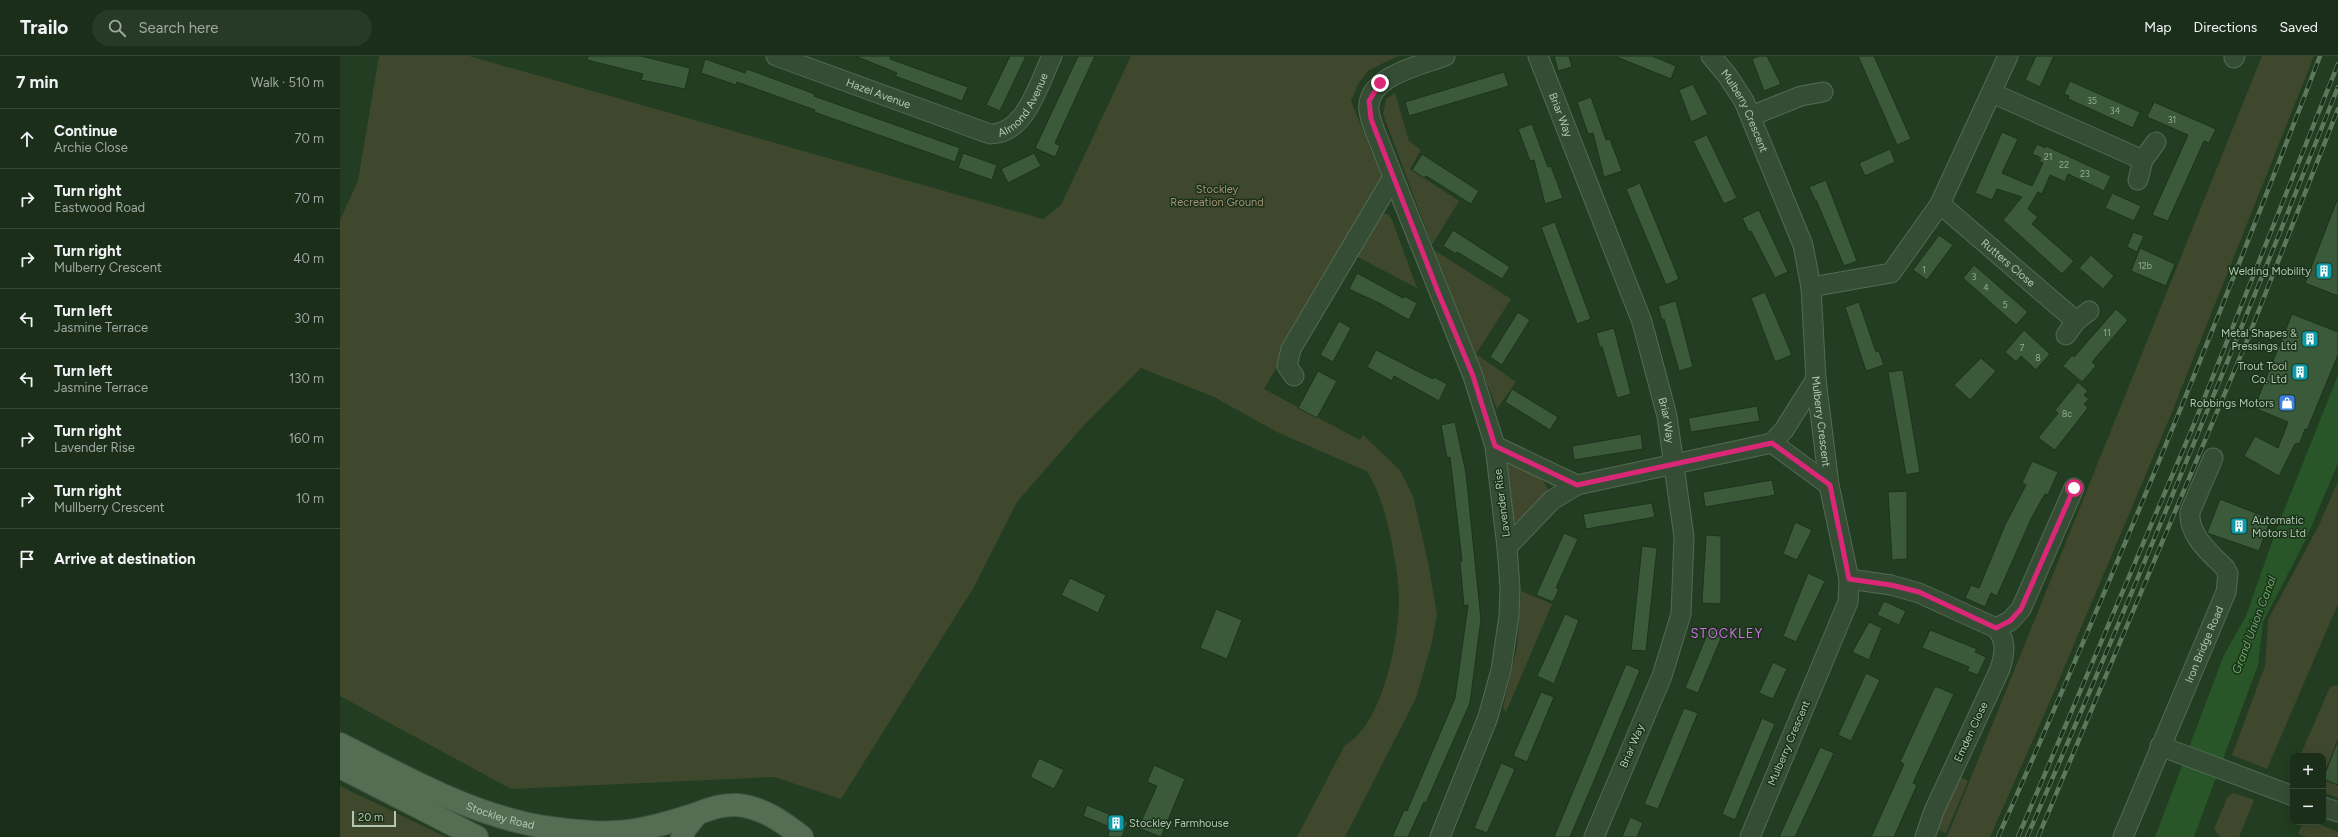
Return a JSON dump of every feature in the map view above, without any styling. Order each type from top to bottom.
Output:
[{"type":"main road","name":"Stockley Road","points":[[340,744],[440,794],[494,815],[543,827],[617,832],[649,827],[697,814],[711,808],[737,805],[766,813],[783,822],[802,837]]},
{"type":"main road","points":[[340,767],[477,837]]},
{"type":"main road","points":[[766,813],[778,837]]},
{"type":"main road","points":[[682,837],[697,814]]},
{"type":"street","name":"Hazel Avenue","points":[[776,56],[981,132]]},
{"type":"street","name":"Almond Avenue","points":[[981,132],[999,134],[1015,126],[1022,118],[1052,56]]},
{"type":"street","points":[[1423,60],[1445,56]]},
{"type":"street","name":"Briar Way","points":[[1538,56],[1642,322],[1667,416],[1684,537],[1681,614],[1662,676],[1594,837]]},
{"type":"street","name":"Mulberry Crescent","points":[[1711,56],[1735,86],[1751,116],[1803,245],[1811,287],[1816,379],[1830,485],[1849,579],[1848,602],[1750,837]]},
{"type":"street","points":[[1811,287],[1891,273],[1940,204],[2008,56]]},
{"type":"street","name":"Lavender Rise","points":[[1423,60],[1380,83],[1372,94],[1369,106],[1371,119],[1473,376],[1495,446],[1507,547],[1510,588],[1501,670],[1488,717],[1440,837]]},
{"type":"street","points":[[1751,116],[1801,96],[1823,92]]},
{"type":"street","points":[[1992,93],[2143,160]]},
{"type":"street","points":[[2138,180],[2143,160],[2156,142]]},
{"type":"street","points":[[1294,376],[1287,366],[1291,349],[1393,177]]},
{"type":"street","name":"Rutters Close","points":[[1940,204],[2077,322]]},
{"type":"street","points":[[1507,547],[1552,500],[1577,485],[1772,443],[1784,430],[1816,379]]},
{"type":"street","points":[[1772,443],[1830,485]]},
{"type":"street","points":[[1495,446],[1577,485]]},
{"type":"street","name":"Iron Bridge Road","points":[[2123,837],[2168,749],[2226,592],[2228,574],[2225,568],[2196,536],[2191,528],[2189,520],[2190,512],[2213,458]]},
{"type":"street","points":[[1849,579],[1891,585],[1919,592],[1996,628],[2010,621],[2021,609],[2074,488]]},
{"type":"street","name":"Emden Close","points":[[1925,837],[1934,811],[2000,669],[2005,650],[2003,637],[1996,628]]},
{"type":"street","points":[[2168,749],[2290,795]]},
{"type":"street","points":[[2326,808],[2338,812]]},
{"type":"green space","name":"Stockley Recreation Ground","points":[[379,56],[469,56],[1043,219],[1061,205],[1131,56],[1398,56],[1369,70],[1358,84],[1351,101],[1384,182],[1264,389],[1360,440],[1363,435],[1400,470],[1413,496],[1428,562],[1437,614],[1432,642],[1416,698],[1345,837],[1297,837],[1345,745],[1358,735],[1370,719],[1387,678],[1392,655],[1399,613],[1398,583],[1385,513],[1373,481],[1366,471],[1277,432],[1214,397],[1141,368],[1085,424],[1017,502],[974,587],[841,799],[774,777],[511,789],[340,696],[340,220],[358,181]]},
{"type":"green space","points":[[2262,56],[2314,56],[2170,417],[2048,706],[1990,837],[1947,837]]},
{"type":"green space","points":[[1395,93],[1409,141],[1421,150],[1410,169],[1459,201],[1432,245],[1383,114],[1386,99]]},
{"type":"green space","points":[[1384,213],[1389,215],[1392,220],[1417,288],[1354,255],[1380,215]]},
{"type":"green space","points":[[1434,250],[1511,299],[1476,354],[1516,382],[1497,409]]},
{"type":"green space","points":[[1509,464],[1533,473],[1543,481],[1547,486],[1548,491],[1518,522],[1513,521],[1507,466]]},
{"type":"green space","points":[[2338,481],[2338,604],[2267,769],[2232,755],[2265,666],[2268,620],[2320,523]]},
{"type":"green space","points":[[1521,591],[1552,604],[1506,712],[1503,708],[1517,647]]},
{"type":"green space","points":[[2338,685],[2338,740],[2326,769],[2326,753],[2301,753],[2330,687]]},
{"type":"green space","points":[[1958,776],[1968,781],[1946,833],[1935,828]]},
{"type":"green space","points":[[2326,780],[2338,785],[2338,798],[2326,793]]},
{"type":"green space","points":[[340,786],[446,837],[340,837]]},
{"type":"green space","points":[[2234,793],[2254,800],[2239,837],[2220,837],[2214,829],[2228,796]]},
{"type":"green space","points":[[2302,825],[2321,825],[2338,832],[2338,837],[2307,837],[2298,834]]},
{"type":"water","name":"Grand Union Canal","points":[[2338,375],[2338,463],[2306,539],[2263,622],[2258,665],[2194,837],[2155,837],[2224,655],[2246,616],[2277,528]]},
{"type":"building","points":[[588,56],[641,56],[690,68],[685,89],[641,80],[643,74],[587,60]]},
{"type":"building","points":[[855,56],[891,56],[890,59],[968,87],[962,101],[895,76],[897,73]]},
{"type":"building","points":[[1010,56],[1026,56],[1000,111],[986,105]]},
{"type":"building","points":[[1078,56],[1095,56],[1055,143],[1060,146],[1055,157],[1035,148]]},
{"type":"building","points":[[1554,56],[1569,56],[1572,67],[1558,71]]},
{"type":"building","points":[[1614,56],[1652,56],[1676,66],[1671,79]]},
{"type":"building","points":[[1759,56],[1767,56],[1781,84],[1764,91],[1752,59]]},
{"type":"building","points":[[1858,56],[1874,56],[1911,139],[1897,145]]},
{"type":"building","points":[[2036,56],[2054,56],[2040,87],[2025,80]]},
{"type":"building","points":[[705,59],[745,73],[747,69],[815,94],[814,96],[960,148],[955,162],[814,112],[815,110],[737,82],[736,85],[701,73]]},
{"type":"building","points":[[1504,72],[1509,86],[1409,116],[1405,102]]},
{"type":"building","points":[[2070,81],[2140,112],[2133,128],[2068,99],[2069,96],[2064,94]]},
{"type":"building","points":[[1693,84],[1708,114],[1691,122],[1679,90]]},
{"type":"building","points":[[1591,97],[1606,140],[1610,139],[1622,171],[1604,177],[1593,133],[1588,134],[1577,102]]},
{"type":"building","points":[[2154,102],[2216,129],[2209,143],[2204,141],[2168,221],[2152,215],[2188,135],[2147,117]]},
{"type":"building","points":[[1532,124],[1548,167],[1551,166],[1563,198],[1545,204],[1534,160],[1530,161],[1518,129]]},
{"type":"building","points":[[2002,132],[2018,139],[2002,173],[2032,186],[2043,163],[2039,161],[2041,158],[2032,154],[2037,144],[2045,148],[2046,146],[2111,176],[2104,191],[2068,174],[2065,182],[2050,175],[2042,194],[2038,192],[2028,209],[2038,217],[2032,224],[2074,261],[2062,274],[2003,220],[2022,197],[1997,189],[1992,200],[1975,193]]},
{"type":"building","points":[[1707,135],[1737,198],[1724,204],[1693,141]]},
{"type":"building","points":[[1890,149],[1895,162],[1865,176],[1859,163]]},
{"type":"building","points":[[963,153],[997,165],[992,180],[958,168]]},
{"type":"building","points":[[1034,153],[1041,166],[1008,183],[1001,169]]},
{"type":"building","points":[[1422,154],[1479,191],[1471,204],[1426,176],[1424,178],[1412,170]]},
{"type":"building","points":[[1826,180],[1857,261],[1844,266],[1809,187]]},
{"type":"building","points":[[1640,183],[1679,279],[1666,285],[1626,189]]},
{"type":"building","points":[[2112,193],[2141,206],[2134,221],[2105,208]]},
{"type":"building","name":"Welding Mobility","points":[[2338,200],[2338,296],[2305,283]]},
{"type":"building","points":[[1759,210],[1788,272],[1775,278],[1751,231],[1749,232],[1742,218]]},
{"type":"building","points":[[1555,222],[1591,319],[1577,324],[1541,227]]},
{"type":"building","points":[[1453,230],[1510,267],[1502,279],[1457,252],[1456,254],[1443,246]]},
{"type":"building","points":[[2133,232],[2144,236],[2137,252],[2127,247]]},
{"type":"building","points":[[1939,235],[1953,245],[1927,280],[1913,270]]},
{"type":"building","points":[[2140,248],[2175,264],[2166,286],[2131,271]]},
{"type":"building","points":[[2091,255],[2114,276],[2103,289],[2079,268]]},
{"type":"building","points":[[1974,265],[2028,312],[2016,325],[1963,278]]},
{"type":"building","points":[[1357,273],[1403,298],[1404,296],[1417,303],[1409,320],[1379,303],[1349,289]]},
{"type":"building","points":[[1765,292],[1792,355],[1775,362],[1751,298]]},
{"type":"building","points":[[1676,301],[1693,367],[1679,371],[1664,319],[1662,320],[1658,306]]},
{"type":"building","points":[[1859,302],[1876,352],[1879,351],[1884,365],[1866,371],[1845,307]]},
{"type":"building","points":[[2116,309],[2128,320],[2092,362],[2096,366],[2082,382],[2063,366],[2072,355],[2074,357]]},
{"type":"building","points":[[1518,312],[1530,320],[1502,365],[1490,357]]},
{"type":"building","points":[[2292,314],[2338,332],[2338,355],[2307,430],[2305,429],[2300,443],[2295,444],[2279,476],[2244,456],[2255,436],[2278,448],[2288,422],[2254,408]]},
{"type":"building","points":[[1339,321],[1351,328],[1333,362],[1320,355]]},
{"type":"building","points":[[1614,328],[1631,394],[1617,398],[1602,347],[1600,347],[1596,333]]},
{"type":"building","points":[[2024,330],[2050,354],[2036,370],[2021,356],[2016,362],[2005,352]]},
{"type":"building","points":[[1376,350],[1433,379],[1434,377],[1447,384],[1439,401],[1394,376],[1392,381],[1367,367]]},
{"type":"building","points":[[1981,358],[1996,371],[1970,400],[1954,385]]},
{"type":"building","points":[[1903,370],[1920,472],[1906,475],[1888,372]]},
{"type":"building","points":[[1318,371],[1337,381],[1317,418],[1298,408]]},
{"type":"building","points":[[2078,382],[2088,391],[2084,395],[2089,399],[2084,404],[2088,408],[2055,450],[2038,438],[2058,413],[2055,410]]},
{"type":"building","points":[[1512,389],[1558,417],[1550,430],[1505,402]]},
{"type":"building","points":[[1757,406],[1760,421],[1691,432],[1688,418]]},
{"type":"building","points":[[1455,422],[1466,473],[1481,619],[1470,703],[1426,803],[1424,802],[1408,837],[1392,837],[1404,810],[1407,811],[1455,698],[1468,605],[1464,606],[1460,562],[1462,561],[1450,457],[1447,458],[1441,425]]},
{"type":"building","points":[[1641,434],[1643,449],[1574,460],[1572,446]]},
{"type":"building","points":[[2032,461],[2058,472],[2048,495],[2045,494],[2032,517],[1997,596],[1991,593],[1985,607],[1965,598],[1971,585],[1979,588],[2005,525],[2026,485],[2022,483]]},
{"type":"building","points":[[1772,480],[1775,495],[1705,507],[1703,492]]},
{"type":"building","points":[[1907,491],[1907,559],[1892,560],[1888,492]]},
{"type":"building","name":"Automatic Motors Ltd","points":[[2220,499],[2271,519],[2259,551],[2207,533]]},
{"type":"building","points":[[1652,503],[1655,517],[1586,529],[1583,514]]},
{"type":"building","points":[[1795,522],[1812,530],[1797,560],[1783,554]]},
{"type":"building","points":[[1564,533],[1578,539],[1556,588],[1559,589],[1553,602],[1536,595]]},
{"type":"building","points":[[1706,535],[1721,536],[1721,604],[1702,603]]},
{"type":"building","points":[[1642,546],[1657,548],[1646,651],[1631,650]]},
{"type":"building","points":[[1808,573],[1825,581],[1796,642],[1783,636]]},
{"type":"building","points":[[1070,578],[1106,595],[1098,613],[1061,595]]},
{"type":"building","points":[[1884,601],[1906,611],[1899,625],[1877,615]]},
{"type":"building","points":[[1216,609],[1242,620],[1227,659],[1200,648]]},
{"type":"building","points":[[1565,614],[1579,620],[1554,684],[1537,676]]},
{"type":"building","points":[[1869,622],[1882,628],[1869,660],[1852,652]]},
{"type":"building","points":[[1711,625],[1724,631],[1698,693],[1685,688]]},
{"type":"building","points":[[1930,630],[1977,649],[1975,652],[1986,657],[1978,675],[1967,671],[1969,667],[1922,648]]},
{"type":"building","points":[[1773,662],[1787,669],[1773,699],[1759,693]]},
{"type":"building","points":[[1626,664],[1640,670],[1594,781],[1570,837],[1554,837]]},
{"type":"building","points":[[1866,673],[1880,680],[1851,741],[1838,735]]},
{"type":"building","points":[[1935,686],[1954,694],[1913,783],[1917,785],[1894,837],[1871,837],[1904,764],[1900,762]]},
{"type":"building","points":[[1541,692],[1554,697],[1527,762],[1513,756]]},
{"type":"building","points":[[1684,708],[1698,713],[1658,809],[1644,804]]},
{"type":"building","points":[[1762,718],[1775,724],[1735,820],[1722,814]]},
{"type":"building","points":[[2338,740],[2338,785],[2326,780],[2326,771]]},
{"type":"building","points":[[1820,747],[1834,753],[1795,837],[1779,837]]},
{"type":"building","points":[[1039,758],[1064,770],[1054,789],[1030,777]]},
{"type":"building","points":[[1501,763],[1515,769],[1487,833],[1474,828]]},
{"type":"building","points":[[1154,765],[1185,779],[1161,837],[1138,828],[1157,786],[1147,782]]},
{"type":"building","name":"Stockley Farmhouse","points":[[1087,805],[1128,822],[1122,837],[1108,837],[1110,827],[1083,816]]},
{"type":"building","points":[[1630,817],[1643,823],[1637,837],[1622,837]]},
{"type":"railway","points":[[1998,837],[2083,644],[2164,449],[2320,56]]},
{"type":"railway","points":[[2018,837],[2192,429],[2338,64]]},
{"type":"railway","points":[[2027,837],[2186,464],[2338,87]]},
{"type":"railway","points":[[2038,837],[2246,343],[2338,109]]},
{"type":"place","name":"Welding Mobility","points":[[2324,271]]},
{"type":"place","name":"Metal Shapes & Pressings Ltd","points":[[2310,339]]},
{"type":"place","name":"Trout Tool Co. Ltd","points":[[2300,372]]},
{"type":"place","name":"Robbings Motors","points":[[2287,403]]},
{"type":"place","name":"Automatic Motors Ltd","points":[[2239,526]]},
{"type":"place","name":"Stockley Farmhouse","points":[[1116,823]]},
{"type":"district","name":"STOCKLEY","points":[[1727,633]]},
{"type":"route","points":[[1380,83],[1369,101],[1371,119],[1438,292],[1473,376],[1495,446],[1533,466],[1577,485],[1772,443],[1830,485],[1849,579],[1891,585],[1919,592],[1996,628],[2014,618],[2021,609],[2040,569],[2074,488]]}]
